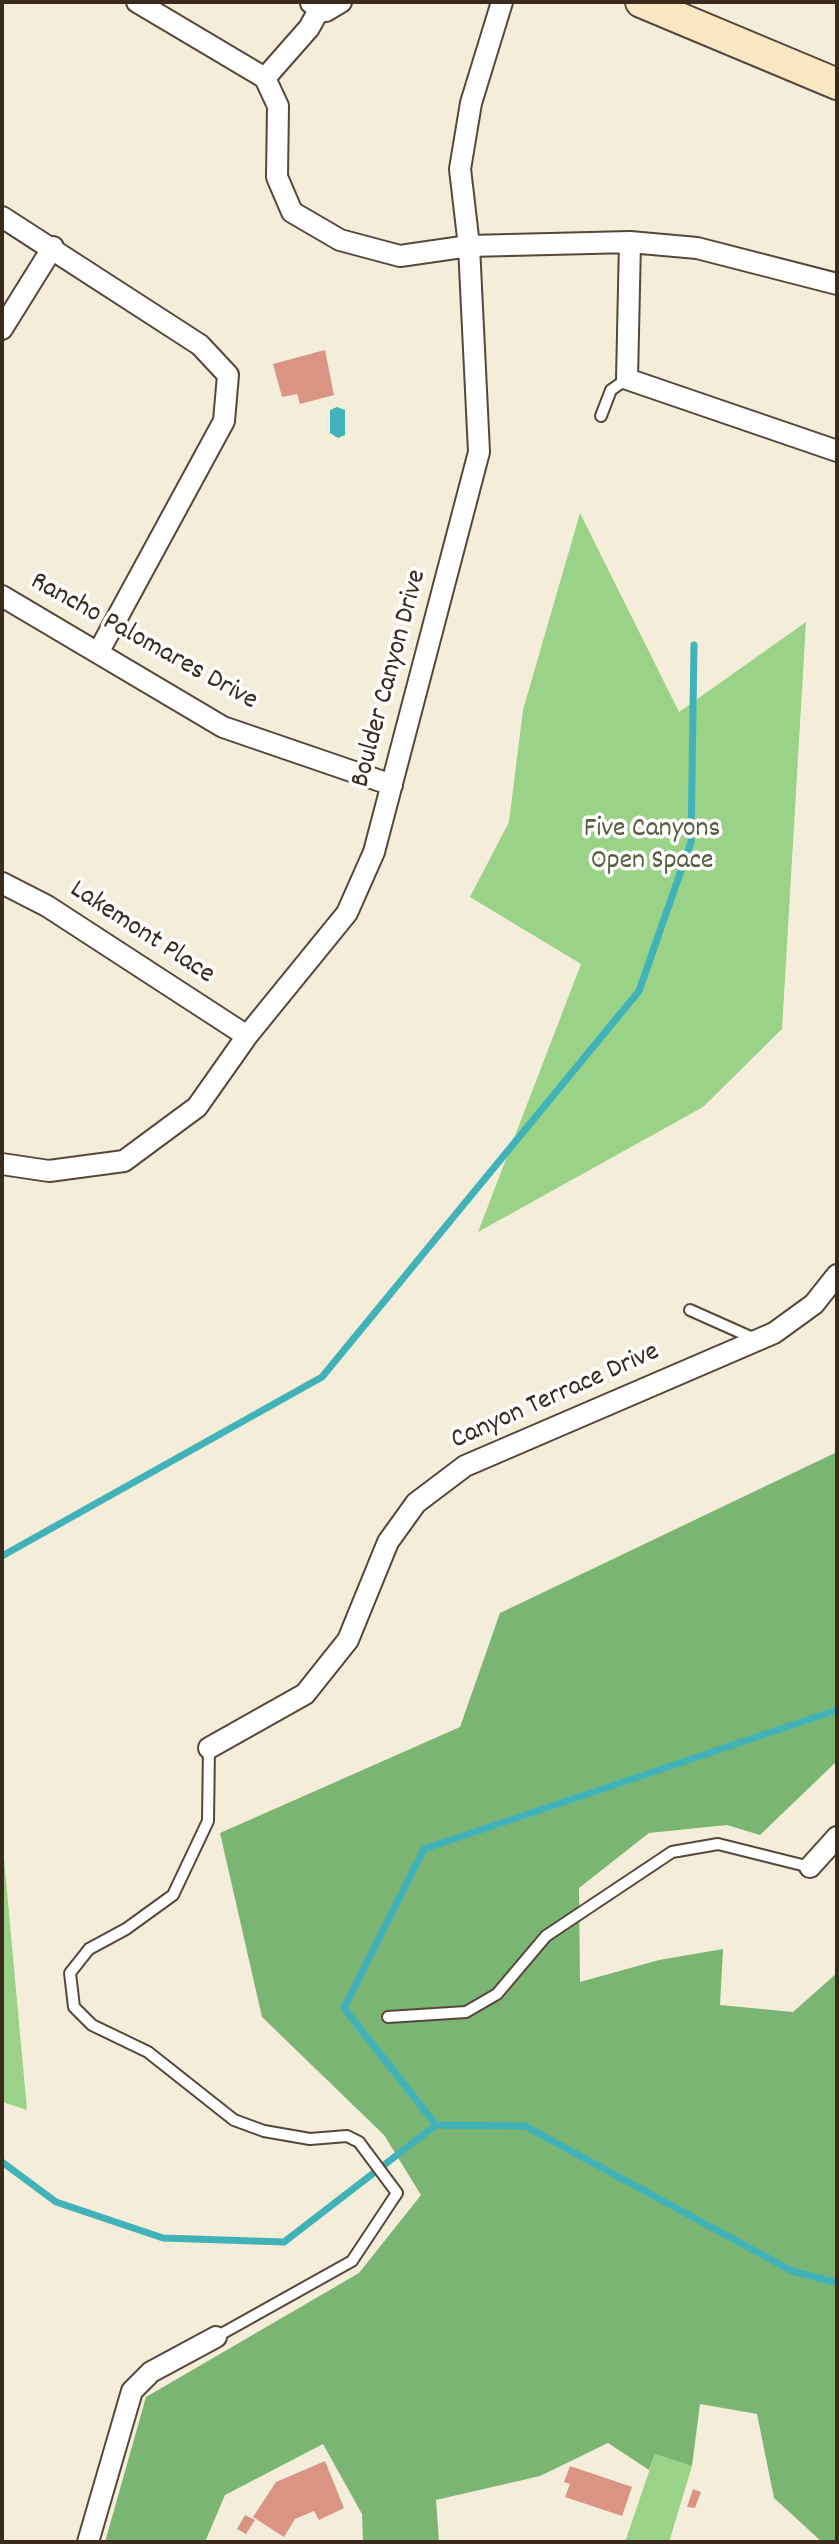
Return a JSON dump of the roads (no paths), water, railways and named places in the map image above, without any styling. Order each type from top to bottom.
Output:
[{"type":"main road","points":[[641,2],[837,84]]},
{"type":"street","points":[[137,2],[265,78],[278,106],[277,177],[292,212],[340,240],[400,256],[469,246],[630,242],[697,248],[837,284]]},
{"type":"street","points":[[265,78],[309,28],[315,6],[333,10],[341,2]]},
{"type":"street","name":"Boulder Canyon Drive","points":[[2,1164],[49,1171],[124,1161],[197,1107],[247,1036],[347,913],[374,852],[479,452],[469,246],[460,169],[471,103],[502,2]]},
{"type":"street","points":[[2,217],[53,247],[200,345],[228,375],[224,421],[99,651]]},
{"type":"street","points":[[630,242],[627,379],[837,451]]},
{"type":"street","points":[[2,329],[53,247]]},
{"type":"street","name":"Rancho Palomares Drive","points":[[2,596],[223,727],[392,785]]},
{"type":"street","name":"Lakemont Place","points":[[2,883],[47,906],[247,1036]]},
{"type":"street","name":"Canyon Terrace Drive","points":[[209,1748],[305,1694],[348,1640],[388,1542],[416,1503],[465,1466],[774,1333],[814,1304],[837,1275]]},
{"type":"street","points":[[810,1867],[837,1837]]},
{"type":"street","points":[[88,2542],[132,2391],[151,2372],[216,2337]]},
{"type":"lane","points":[[601,416],[611,390],[627,379]]},
{"type":"lane","points":[[690,1310],[756,1341]]},
{"type":"lane","points":[[209,1748],[208,1821],[173,1895],[126,1929],[89,1949],[70,1973],[74,2007],[92,2025],[148,2052],[234,2120],[264,2131],[310,2139],[347,2136],[359,2142],[397,2193],[352,2261],[216,2337]]},
{"type":"lane","points":[[388,2017],[466,2012],[497,1994],[546,1936],[672,1852],[718,1844],[810,1867]]},
{"type":"water","points":[[337,407],[345,410],[345,435],[338,438],[330,433],[330,410]]},
{"type":"waterway","points":[[2,1556],[322,1377],[639,991],[691,842],[694,645]]},
{"type":"waterway","points":[[436,2125],[344,2008],[424,1849],[837,1710]]},
{"type":"waterway","points":[[2,2162],[56,2202],[163,2238],[284,2242],[436,2125],[525,2126],[792,2271],[837,2283]]},
{"type":"park label","name":"Five Canyons Open Space","points":[[652,847]]}]
